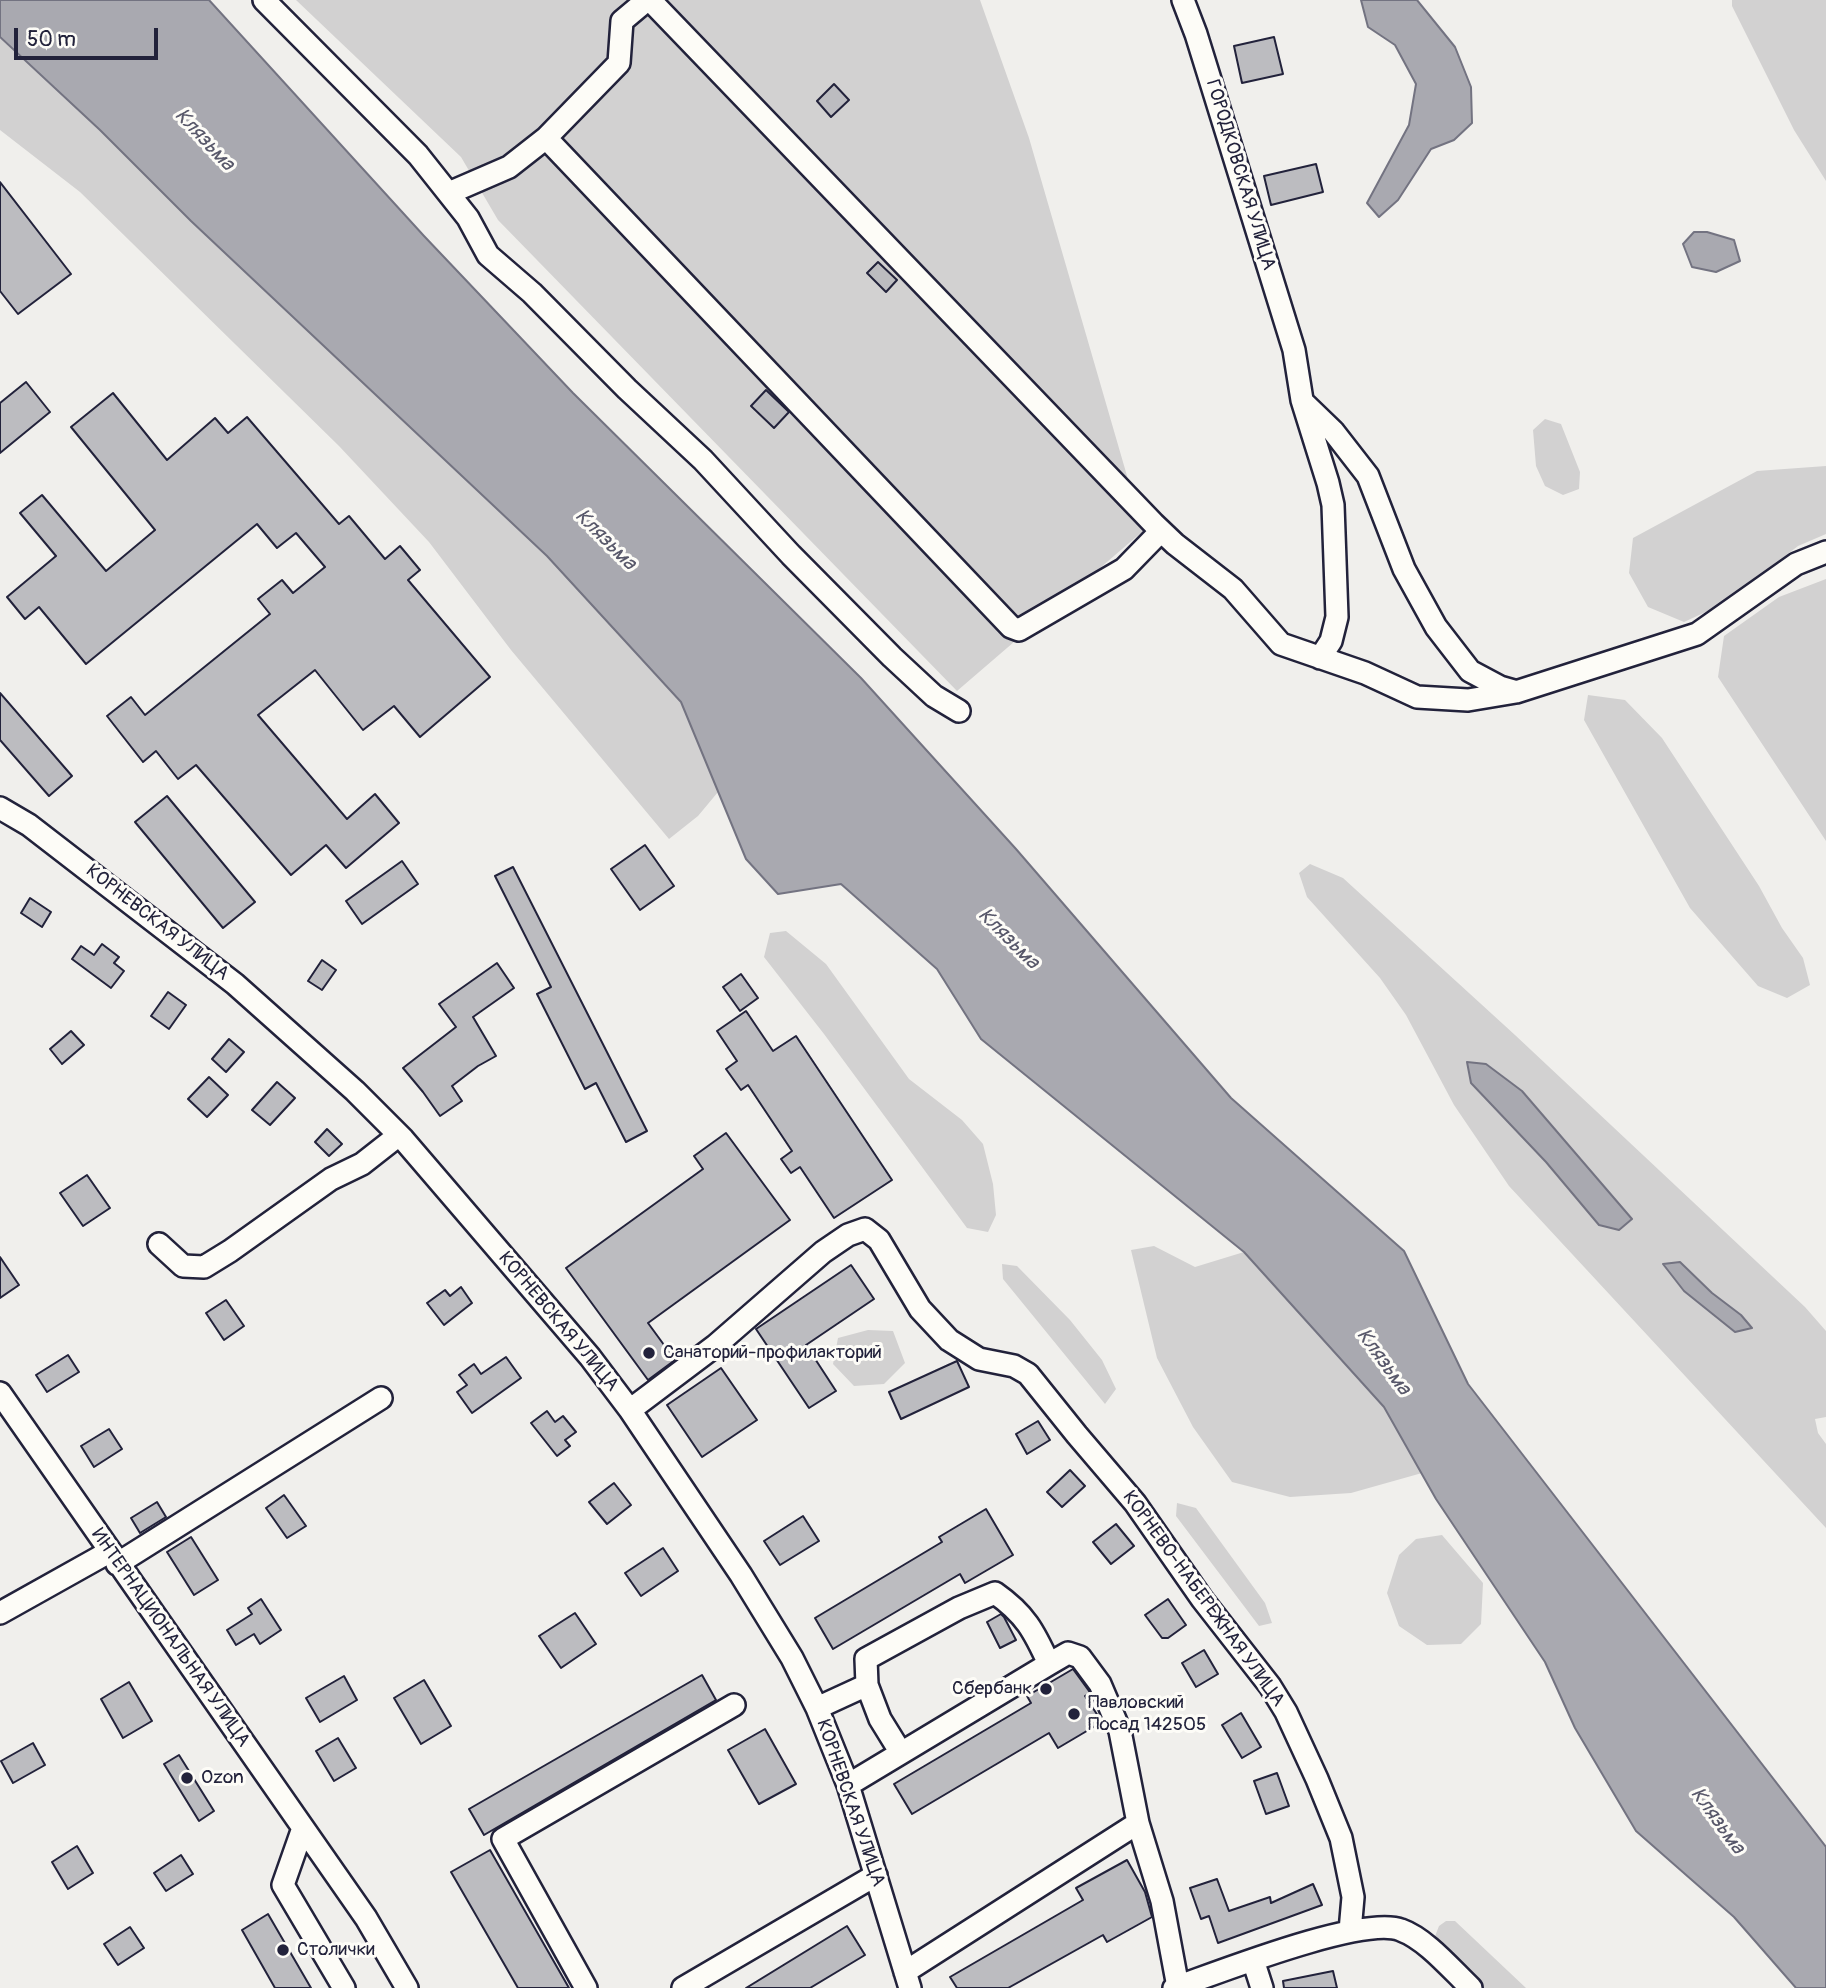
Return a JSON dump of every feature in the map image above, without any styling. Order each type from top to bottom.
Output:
[{"type":"street","points":[[264,0],[418,155],[468,218],[488,255],[532,293],[627,389],[703,460],[791,555],[892,657],[934,696],[959,711]]},
{"type":"street","points":[[449,193],[509,167],[546,138],[619,63],[622,21],[648,0],[1157,528],[1233,589],[1282,644],[1365,673],[1417,697],[1468,700],[1517,692],[1696,634],[1797,564],[1826,552]]},
{"type":"street","name":"ГОРОДКОВСКАЯ УЛИЦА","points":[[1182,0],[1196,34],[1294,350],[1302,400],[1333,505],[1338,617],[1331,641],[1320,658]]},
{"type":"street","points":[[546,138],[1011,626],[1019,630],[1124,569],[1157,528]]},
{"type":"street","points":[[1302,400],[1333,431],[1368,476],[1405,569],[1436,627],[1470,671],[1500,687],[1517,692]]},
{"type":"street","name":"КОРНЕВСКАЯ УЛИЦА","points":[[0,808],[29,825],[235,984],[355,1091],[399,1135],[590,1357],[630,1410],[741,1575],[792,1658],[817,1708],[848,1785],[907,1980]]},
{"type":"street","points":[[159,1244],[183,1266],[204,1267],[331,1179],[362,1164],[399,1135]]},
{"type":"street","name":"КОРНЕВО-НАБЕРЕЖНАЯ УЛИЦА","points":[[630,1410],[715,1346],[824,1252],[848,1235],[865,1229],[878,1240],[920,1309],[949,1340],[979,1359],[1014,1366],[1028,1374],[1135,1503],[1202,1599],[1270,1686],[1286,1712],[1317,1779],[1340,1838],[1353,1897],[1350,1931]]},
{"type":"street","name":"ИНТЕРНАЦИОНАЛЬНАЯ УЛИЦА","points":[[0,1393],[366,1918],[408,1988]]},
{"type":"street","points":[[0,1613],[113,1558],[381,1398]]},
{"type":"street","points":[[901,1753],[880,1719],[867,1685],[866,1659],[959,1608],[995,1593],[1013,1606],[1034,1632],[1049,1664]]},
{"type":"street","points":[[848,1785],[1068,1653],[1080,1657],[1100,1684],[1120,1731],[1138,1823],[1162,1901],[1176,1987],[1253,1960],[1350,1931],[1381,1928],[1400,1929],[1425,1944],[1471,1988]]},
{"type":"street","points":[[817,1708],[867,1685]]},
{"type":"street","points":[[586,1988],[503,1839],[734,1705]]},
{"type":"street","points":[[907,1980],[1138,1823]]},
{"type":"street","points":[[303,1828],[284,1885],[344,1988]]},
{"type":"street","points":[[683,1988],[876,1875]]},
{"type":"street","points":[[1253,1960],[1262,1988]]},
{"type":"shaded area","points":[[296,0],[980,0],[1029,138],[1143,531],[957,691],[498,220],[461,157]]},
{"type":"shaded area","points":[[1732,0],[1826,0],[1826,181],[1794,130],[1732,6]]},
{"type":"shaded area","points":[[0,37],[547,556],[681,703],[718,792],[698,816],[669,839],[511,650],[429,542],[339,446],[80,192],[0,130]]},
{"type":"shaded area","points":[[1545,419],[1561,424],[1580,472],[1579,489],[1563,495],[1545,486],[1536,466],[1533,430]]},
{"type":"shaded area","points":[[1826,466],[1826,534],[1798,546],[1723,604],[1684,622],[1648,607],[1629,573],[1633,538],[1757,471]]},
{"type":"shaded area","points":[[1826,579],[1826,841],[1718,677],[1724,636],[1779,597]]},
{"type":"shaded area","points":[[1588,695],[1625,700],[1662,738],[1803,958],[1810,985],[1787,998],[1758,986],[1690,908],[1584,720]]},
{"type":"shaded area","points":[[1310,864],[1343,878],[1515,1035],[1805,1307],[1826,1331],[1826,1417],[1815,1419],[1818,1433],[1826,1444],[1826,1528],[1509,1186],[1454,1105],[1406,1015],[1380,978],[1307,897],[1299,873]],"holes":[[[1487,1064],[1523,1091],[1632,1220],[1619,1230],[1599,1225],[1546,1162]],[[1684,1291],[1712,1293],[1741,1315],[1751,1329],[1735,1332]]]},
{"type":"shaded area","points":[[786,931],[826,964],[909,1079],[962,1120],[983,1144],[993,1184],[996,1215],[988,1232],[967,1228],[764,957],[770,933]]},
{"type":"shaded area","points":[[1154,1246],[1195,1267],[1244,1252],[1385,1407],[1422,1473],[1351,1493],[1290,1497],[1232,1482],[1193,1427],[1157,1358],[1131,1250]]},
{"type":"shaded area","points":[[1002,1264],[1017,1266],[1070,1320],[1102,1360],[1116,1389],[1105,1404],[1003,1279]]},
{"type":"shaded area","points":[[868,1330],[893,1331],[905,1363],[884,1384],[854,1386],[833,1364],[838,1338]]},
{"type":"shaded area","points":[[1177,1503],[1196,1508],[1265,1603],[1272,1623],[1259,1626],[1176,1516]]},
{"type":"shaded area","points":[[1442,1535],[1483,1583],[1481,1624],[1461,1644],[1427,1645],[1399,1626],[1387,1593],[1399,1555],[1416,1539]]},
{"type":"shaded area","points":[[1446,1921],[1455,1921],[1526,1988],[1484,1988],[1434,1939],[1439,1926]]},
{"type":"water","name":"Клязьма","points":[[0,0],[209,0],[424,236],[573,393],[861,678],[1016,849],[1231,1098],[1404,1251],[1468,1384],[1826,1847],[1826,1988],[1796,1988],[1734,1917],[1636,1831],[1575,1728],[1545,1662],[1436,1499],[1384,1407],[1244,1252],[981,1039],[937,969],[841,884],[778,894],[746,859],[681,702],[547,556],[0,37]]},
{"type":"water","points":[[1361,0],[1417,0],[1455,47],[1471,87],[1472,123],[1454,140],[1431,149],[1398,200],[1379,217],[1367,203],[1409,125],[1416,84],[1395,45],[1368,27]]},
{"type":"water","points":[[1694,232],[1707,232],[1734,240],[1740,261],[1716,272],[1692,267],[1683,244]]},
{"type":"water","points":[[1467,1062],[1486,1064],[1522,1091],[1632,1219],[1619,1230],[1599,1225],[1546,1162],[1471,1083]]},
{"type":"water","points":[[1680,1262],[1712,1293],[1741,1315],[1752,1328],[1735,1332],[1684,1291],[1663,1264]]},
{"type":"building","points":[[1274,37],[1283,74],[1242,83],[1234,46]]},
{"type":"building","points":[[834,84],[849,100],[831,117],[817,101]]},
{"type":"building","points":[[1316,164],[1323,192],[1271,205],[1264,176]]},
{"type":"building","points":[[0,182],[71,274],[18,314],[0,291]]},
{"type":"building","points":[[878,262],[897,280],[886,292],[867,273]]},
{"type":"building","points":[[26,382],[50,412],[0,453],[0,403]]},
{"type":"building","points":[[766,390],[789,412],[774,428],[751,406]]},
{"type":"building","points":[[113,393],[167,460],[215,418],[228,433],[247,417],[339,524],[349,516],[385,559],[400,546],[420,570],[408,580],[490,677],[420,737],[394,706],[363,730],[315,670],[258,715],[347,819],[375,794],[399,823],[346,868],[326,845],[291,875],[196,765],[178,779],[156,751],[143,762],[107,716],[131,697],[145,715],[270,614],[258,599],[282,580],[293,593],[325,567],[296,533],[277,548],[257,524],[86,664],[39,607],[25,619],[7,597],[56,556],[20,513],[42,495],[106,571],[155,530],[71,427]]},
{"type":"building","points":[[0,693],[72,776],[49,796],[0,740]]},
{"type":"building","points":[[167,796],[255,902],[223,928],[135,822]]},
{"type":"building","points":[[645,845],[674,886],[640,910],[611,869]]},
{"type":"building","points":[[402,861],[418,884],[362,924],[346,901]]},
{"type":"building","points":[[513,867],[647,1131],[626,1142],[596,1083],[585,1089],[537,994],[551,987],[495,876]]},
{"type":"building","points":[[30,898],[51,912],[42,927],[21,913]]},
{"type":"building","points":[[102,944],[119,957],[114,963],[124,971],[111,988],[72,959],[81,946],[94,955]]},
{"type":"building","points":[[322,960],[336,970],[322,990],[308,981]]},
{"type":"building","points":[[497,963],[514,988],[473,1017],[496,1056],[452,1086],[462,1101],[440,1116],[403,1068],[456,1027],[439,1004]]},
{"type":"building","points":[[741,974],[758,998],[740,1011],[723,987]]},
{"type":"building","points":[[168,992],[186,1005],[169,1029],[151,1016]]},
{"type":"building","points":[[746,1011],[773,1051],[796,1036],[892,1180],[834,1218],[800,1167],[791,1173],[781,1159],[792,1151],[748,1085],[741,1090],[726,1069],[737,1061],[717,1031]]},
{"type":"building","points":[[71,1031],[84,1045],[62,1064],[50,1049]]},
{"type":"building","points":[[229,1039],[244,1052],[226,1072],[212,1059]]},
{"type":"building","points":[[209,1077],[228,1095],[207,1117],[188,1099]]},
{"type":"building","points":[[277,1082],[295,1098],[270,1125],[252,1110]]},
{"type":"building","points":[[327,1129],[342,1144],[329,1156],[315,1142]]},
{"type":"building","points":[[726,1133],[790,1220],[648,1323],[675,1360],[648,1380],[566,1268],[703,1169],[694,1156]]},
{"type":"building","points":[[87,1175],[110,1208],[83,1226],[60,1193]]},
{"type":"building","points":[[0,1257],[19,1285],[0,1298]]},
{"type":"building","points":[[851,1265],[874,1299],[806,1345],[836,1391],[809,1408],[756,1329]]},
{"type":"building","points":[[461,1287],[472,1303],[444,1325],[427,1303],[445,1290],[450,1296]]},
{"type":"building","points":[[226,1300],[244,1326],[224,1340],[206,1313]]},
{"type":"building","points":[[68,1355],[79,1372],[47,1392],[36,1375]]},
{"type":"building","points":[[506,1357],[521,1378],[472,1413],[457,1392],[467,1385],[459,1375],[474,1364],[481,1374]]},
{"type":"building","points":[[957,1361],[969,1387],[901,1419],[889,1392]]},
{"type":"building","points":[[721,1368],[757,1420],[702,1457],[667,1405]]},
{"type":"building","points":[[547,1411],[555,1422],[563,1416],[576,1432],[565,1440],[570,1446],[557,1456],[531,1423]]},
{"type":"building","points":[[1038,1421],[1050,1440],[1027,1454],[1016,1434]]},
{"type":"building","points":[[109,1429],[122,1449],[94,1467],[81,1446]]},
{"type":"building","points":[[1070,1470],[1085,1486],[1062,1507],[1047,1492]]},
{"type":"building","points":[[614,1483],[631,1505],[607,1524],[589,1502]]},
{"type":"building","points":[[284,1495],[306,1526],[287,1538],[266,1508]]},
{"type":"building","points":[[157,1502],[166,1517],[140,1533],[131,1518]]},
{"type":"building","points":[[986,1509],[1013,1555],[965,1583],[960,1574],[833,1649],[815,1618],[942,1542],[939,1537]]},
{"type":"building","points":[[803,1516],[819,1541],[780,1565],[764,1541]]},
{"type":"building","points":[[1116,1524],[1134,1546],[1111,1564],[1093,1542]]},
{"type":"building","points":[[191,1537],[218,1580],[194,1595],[167,1552]]},
{"type":"building","points":[[663,1548],[678,1571],[641,1596],[625,1573]]},
{"type":"building","points":[[261,1599],[281,1630],[260,1644],[254,1634],[236,1645],[227,1630],[252,1614],[248,1608]]},
{"type":"building","points":[[1168,1599],[1186,1625],[1168,1638],[1162,1638],[1145,1615]]},
{"type":"building","points":[[575,1613],[596,1644],[561,1668],[539,1636]]},
{"type":"building","points":[[1001,1614],[1016,1640],[1000,1648],[987,1622]]},
{"type":"building","points":[[1204,1650],[1218,1674],[1196,1687],[1182,1663]]},
{"type":"building","points":[[1073,1669],[1089,1691],[1085,1696],[1102,1722],[1058,1748],[1049,1733],[912,1814],[894,1784],[1031,1703],[1027,1696]]},
{"type":"building","points":[[702,1675],[716,1700],[484,1835],[469,1809]]},
{"type":"building","points":[[344,1676],[357,1700],[320,1722],[306,1698]]},
{"type":"building","points":[[424,1680],[451,1726],[421,1744],[394,1698]]},
{"type":"building","points":[[129,1682],[152,1721],[123,1738],[101,1699]]},
{"type":"building","points":[[1241,1713],[1261,1747],[1242,1758],[1222,1725]]},
{"type":"building","points":[[765,1729],[796,1784],[759,1804],[728,1750]]},
{"type":"building","points":[[338,1738],[356,1768],[334,1781],[316,1751]]},
{"type":"building","points":[[33,1743],[45,1765],[13,1783],[1,1761]]},
{"type":"building","points":[[179,1755],[214,1811],[199,1821],[164,1764]]},
{"type":"building","points":[[1277,1773],[1289,1806],[1266,1814],[1254,1781]]},
{"type":"building","points":[[77,1846],[93,1873],[68,1889],[52,1862]]},
{"type":"building","points":[[490,1850],[569,1988],[518,1988],[451,1872]]},
{"type":"building","points":[[181,1855],[193,1874],[166,1891],[154,1873]]},
{"type":"building","points":[[1127,1860],[1145,1892],[1152,1917],[1107,1942],[1103,1935],[1008,1988],[957,1988],[950,1977],[1083,1900],[1076,1888]]},
{"type":"building","points":[[1217,1879],[1229,1911],[1270,1897],[1271,1903],[1313,1884],[1322,1905],[1218,1943],[1209,1916],[1201,1919],[1190,1888]]},
{"type":"building","points":[[268,1914],[311,1988],[275,1988],[242,1930]]},
{"type":"building","points":[[847,1926],[865,1955],[810,1988],[746,1988]]},
{"type":"building","points":[[130,1927],[144,1948],[118,1965],[104,1944]]},
{"type":"building","points":[[1333,1971],[1337,1988],[1284,1988],[1283,1981]]},
{"type":"place","name":"Санаторий-профилакторий","points":[[649,1353]]},
{"type":"place","name":"Сбербанк","points":[[1046,1689]]},
{"type":"place","name":"Павловский Посад 142505","points":[[1074,1714]]},
{"type":"place","name":"Ozon","points":[[187,1778]]},
{"type":"place","name":"Столички","points":[[283,1950]]}]
